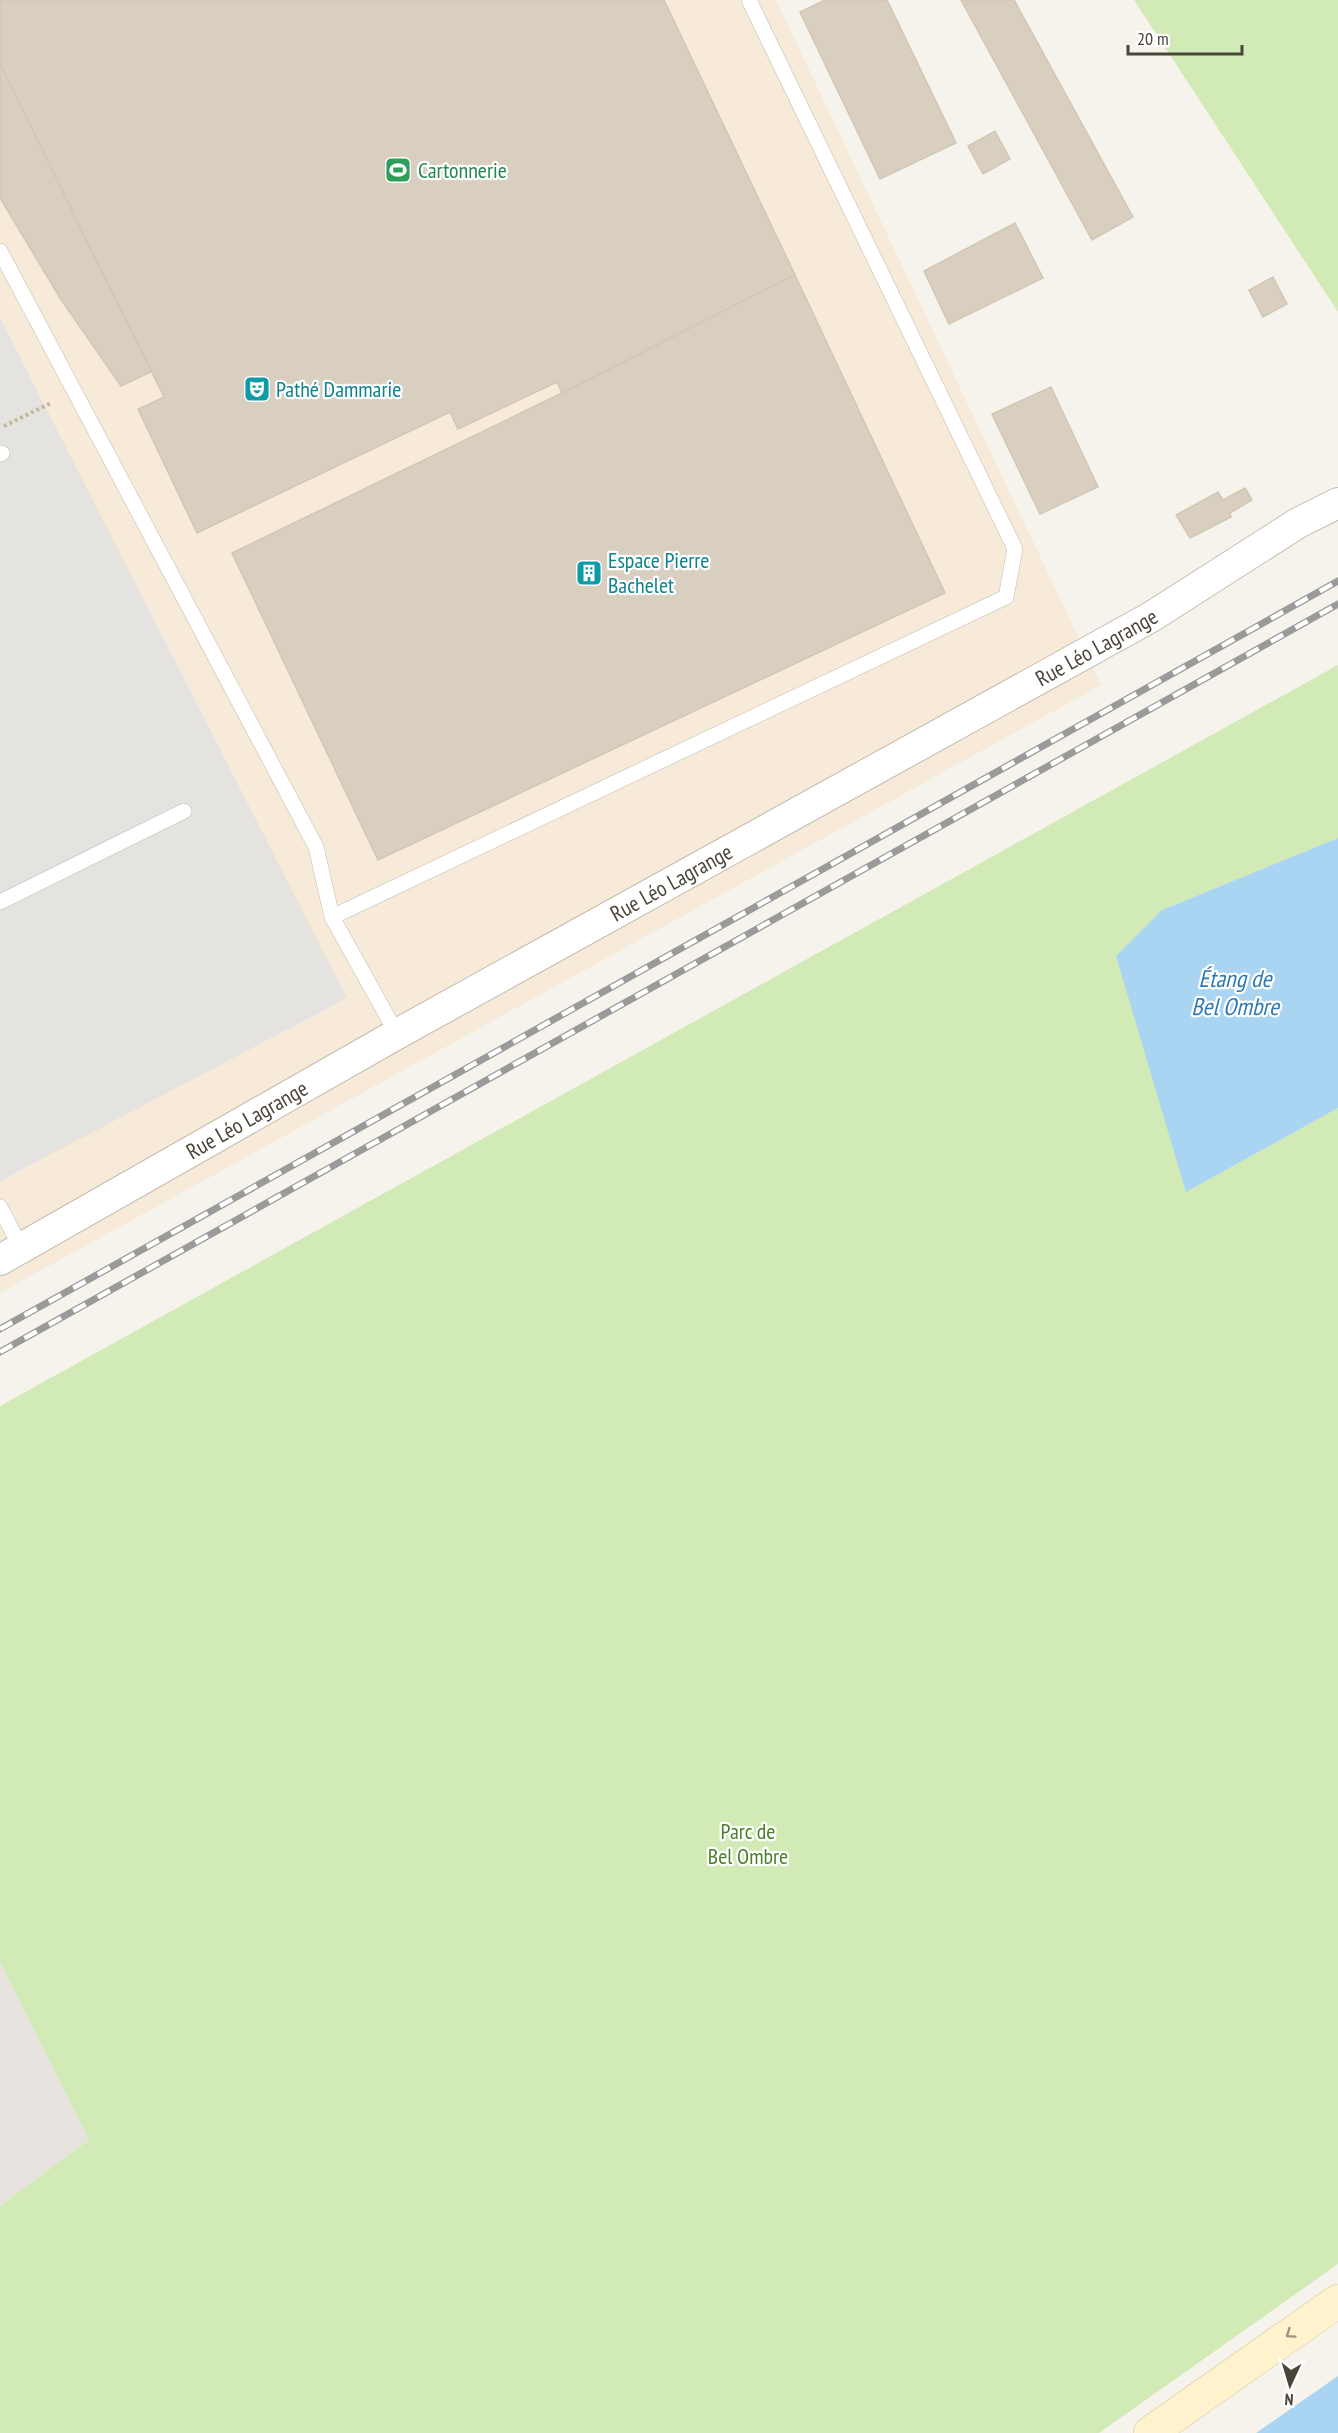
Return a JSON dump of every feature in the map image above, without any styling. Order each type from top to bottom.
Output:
[{"type":"street","name":"Rue Léo Lagrange","points":[[10,1254],[397,1034],[1151,617],[1298,523],[1338,503]]},
{"type":"street","points":[[1150,2433],[1338,2301]]},
{"type":"lane","points":[[332,917],[1006,597],[1015,549],[749,0]]},
{"type":"lane","points":[[0,251],[316,847],[332,917],[397,1034]]},
{"type":"lane","points":[[0,902],[184,811]]},
{"type":"lane","points":[[0,1207],[10,1254]]},
{"type":"path","points":[[0,428],[74,393]]},
{"type":"shaded area","points":[[0,0],[776,0],[1101,685],[0,1293]]},
{"type":"shaded area","points":[[0,318],[347,998],[0,1181]]},
{"type":"shaded area","points":[[0,1962],[89,2140],[0,2206]]},
{"type":"green space","points":[[1134,0],[1338,0],[1338,312]]},
{"type":"green space","name":"Parc de Bel Ombre","points":[[1338,665],[1338,838],[1162,910],[1186,1192],[1338,1108],[1338,2264],[1099,2433],[0,2433],[0,2206],[89,2140],[0,1962],[0,1406]]},
{"type":"water","name":"Étang de Bel Ombre","points":[[1338,838],[1338,1108],[1186,1192],[1116,956],[1162,910]]},
{"type":"water","points":[[1338,2376],[1338,2433],[1256,2433]]},
{"type":"building","name":"Cartonnerie","points":[[0,0],[664,0],[795,275],[562,393],[557,382],[458,429],[450,412],[197,533],[138,409],[164,397],[0,64]]},
{"type":"building","points":[[825,0],[887,0],[956,143],[880,179],[800,12]]},
{"type":"building","points":[[961,0],[1014,0],[1133,217],[1092,240]]},
{"type":"building","points":[[0,64],[151,372],[121,386],[60,298],[0,198]]},
{"type":"building","points":[[995,131],[1010,159],[983,174],[968,146]]},
{"type":"building","points":[[1015,223],[1043,278],[949,324],[924,271]]},
{"type":"building","name":"Espace Pierre Bachelet","points":[[795,275],[945,593],[378,860],[232,553],[562,393]]},
{"type":"building","points":[[1273,277],[1287,304],[1263,317],[1249,290]]},
{"type":"building","points":[[1051,387],[1098,487],[1040,514],[992,414]]},
{"type":"building","points":[[1245,488],[1252,500],[1230,513],[1231,517],[1190,538],[1176,515],[1218,492],[1223,500]]},
{"type":"railway","points":[[0,1329],[1338,581]]},
{"type":"railway","points":[[0,1352],[1338,604]]},
{"type":"place","name":"Cartonnerie","points":[[398,170]]},
{"type":"place","name":"Pathé Dammarie","points":[[257,389]]},
{"type":"place","name":"Espace Pierre Bachelet","points":[[589,573]]}]
